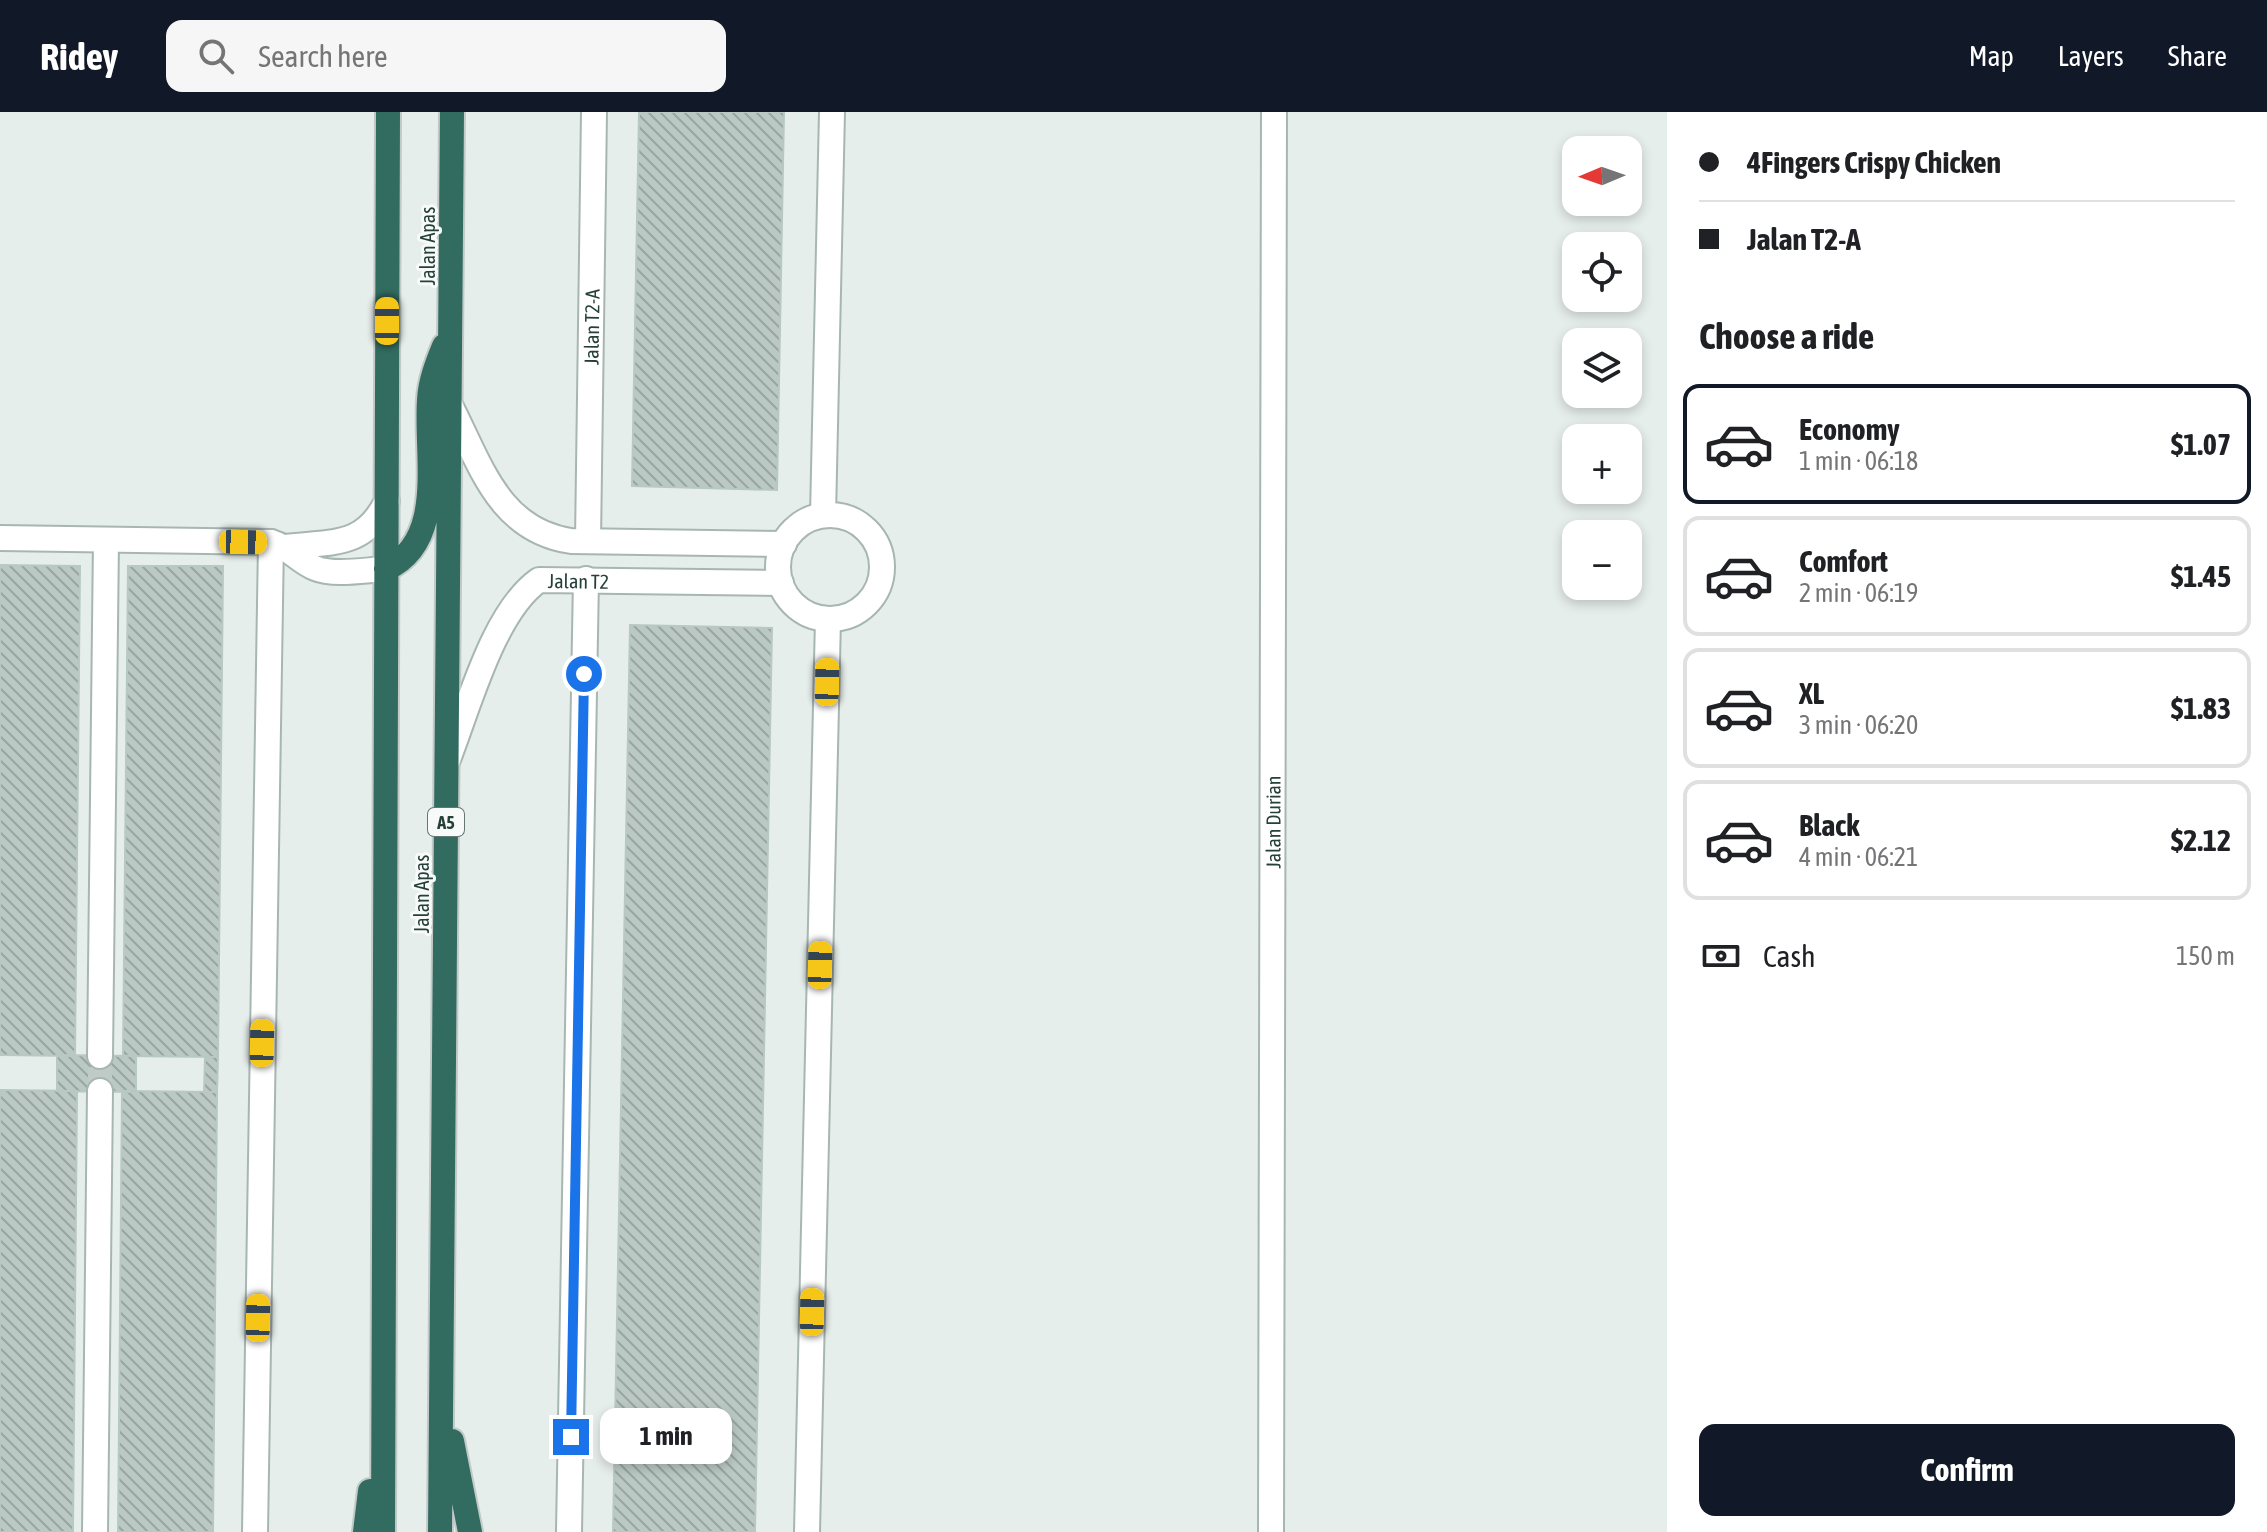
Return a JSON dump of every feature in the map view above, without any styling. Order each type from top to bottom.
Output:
[{"type":"highway","name":"Jalan Apas","points":[[383,1532],[388,112]]},
{"type":"highway","name":"Jalan Apas","points":[[440,1532],[452,112]]},
{"type":"highway","points":[[386,569],[402,562],[422,535],[427,511],[429,396],[450,328]]},
{"type":"highway","points":[[365,1532],[384,1391]]},
{"type":"highway","points":[[442,1391],[470,1532]]},
{"type":"street","name":"Jalan T2-A","points":[[588,541],[594,112]]},
{"type":"street","points":[[823,515],[832,112]]},
{"type":"street","name":"Jalan Durian","points":[[1271,1532],[1274,112]]},
{"type":"street","name":"Jalan T2","points":[[449,403],[498,499],[520,523],[544,537],[588,541],[784,544]]},
{"type":"street","points":[[0,538],[278,544],[363,534],[379,517],[387,501]]},
{"type":"street","points":[[823,515],[856,522],[870,533],[882,564],[880,581],[867,603],[845,617],[828,619],[799,609],[781,583],[780,557],[784,544],[794,530],[823,515]]},
{"type":"street","points":[[100,1056],[106,540]]},
{"type":"street","points":[[278,544],[307,564],[323,570],[386,569]]},
{"type":"street","points":[[255,1532],[278,544]]},
{"type":"street","points":[[569,1532],[586,579]]},
{"type":"street","name":"Jalan T2","points":[[446,764],[505,616],[521,593],[539,580],[781,583]]},
{"type":"street","points":[[807,1532],[828,619]]},
{"type":"street","points":[[95,1532],[100,1091]]},
{"type":"building","points":[[639,112],[784,112],[777,490],[632,486]]},
{"type":"building","points":[[0,565],[80,566],[75,1056],[0,1055]]},
{"type":"building","points":[[128,566],[223,566],[218,1057],[123,1056]]},
{"type":"building","points":[[630,625],[772,628],[755,1532],[613,1532]]},
{"type":"building","points":[[57,1055],[136,1056],[136,1092],[57,1091]]},
{"type":"building","points":[[205,1057],[218,1057],[217,1092],[204,1092]]},
{"type":"building","points":[[0,1090],[77,1091],[73,1532],[0,1532]]},
{"type":"building","points":[[122,1091],[217,1092],[213,1532],[118,1532]]},
{"type":"tunnel","points":[[100,1056],[100,1091]]},
{"type":"route","points":[[571,1437],[584,674]]}]
